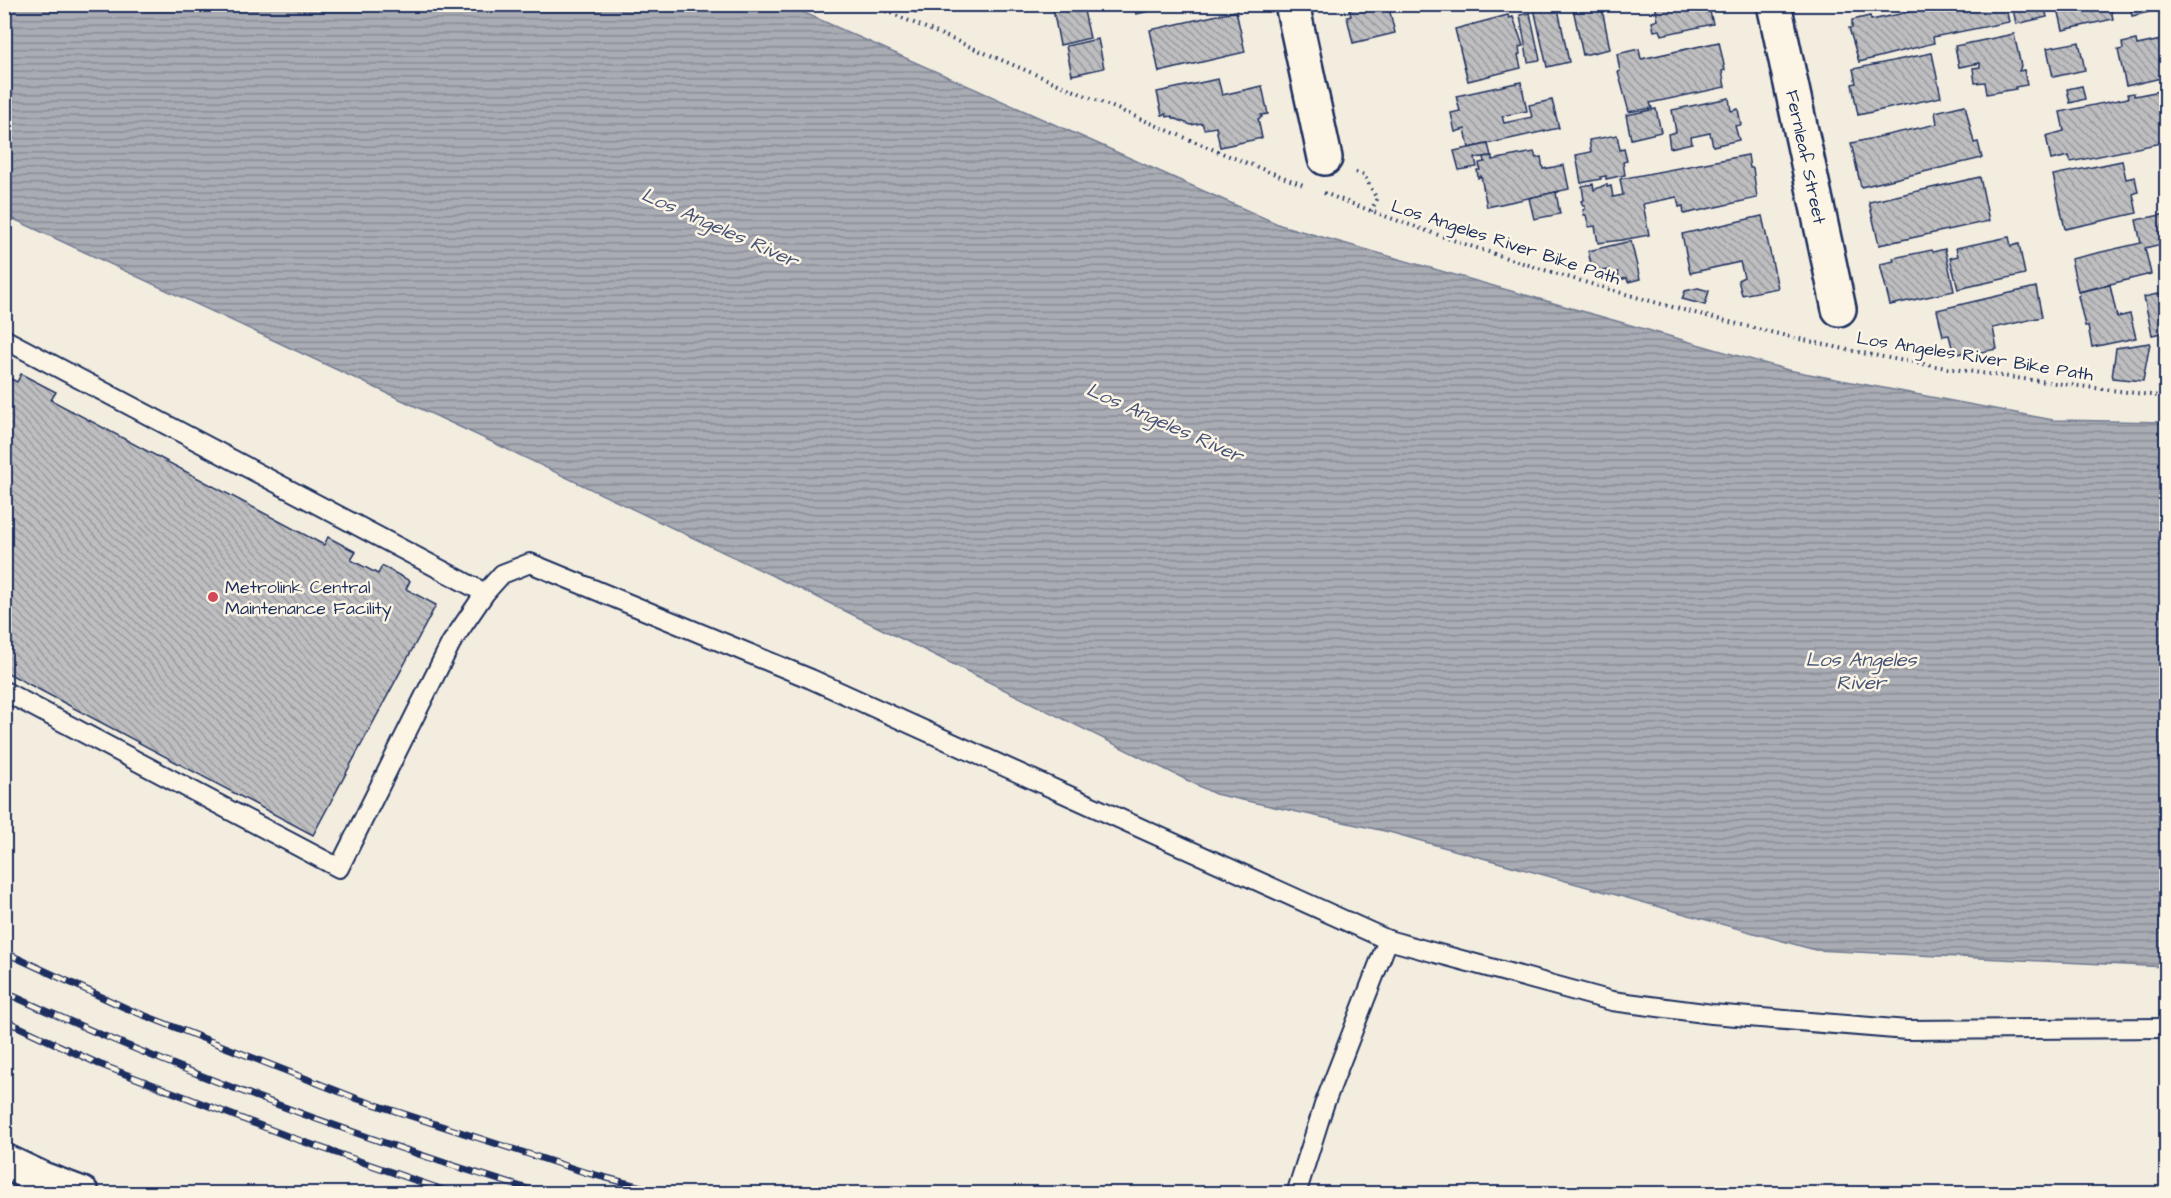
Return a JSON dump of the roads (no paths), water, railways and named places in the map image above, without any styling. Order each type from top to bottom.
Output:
[{"type":"street","points":[[1292,4],[1325,158]]},
{"type":"street","name":"Fernleaf Street","points":[[1774,4],[1839,309]]},
{"type":"street","points":[[4,1161],[82,1194]]},
{"type":"lane","points":[[4,339],[485,593]]},
{"type":"lane","points":[[4,691],[339,868],[451,643],[485,593],[502,574],[530,563],[811,679],[1388,940],[1612,1001],[1712,1014],[1907,1030],[2166,1028]]},
{"type":"lane","points":[[1296,1194],[1324,1105],[1388,940]]},
{"type":"water","name":"Los Angeles River","points":[[4,5],[787,5],[1280,225],[1788,370],[2053,420],[2166,422],[2166,967],[1815,950],[1389,832],[1215,794],[815,596],[492,442],[5,215]]},
{"type":"railway","points":[[4,952],[128,1009],[358,1099],[584,1172],[668,1194]]},
{"type":"railway","points":[[4,992],[204,1077],[339,1127],[545,1194]]},
{"type":"railway","points":[[4,1020],[99,1064],[290,1137],[455,1194]]},
{"type":"place","name":"Metrolink Central Maintenance Facility","points":[[213,597]]}]
